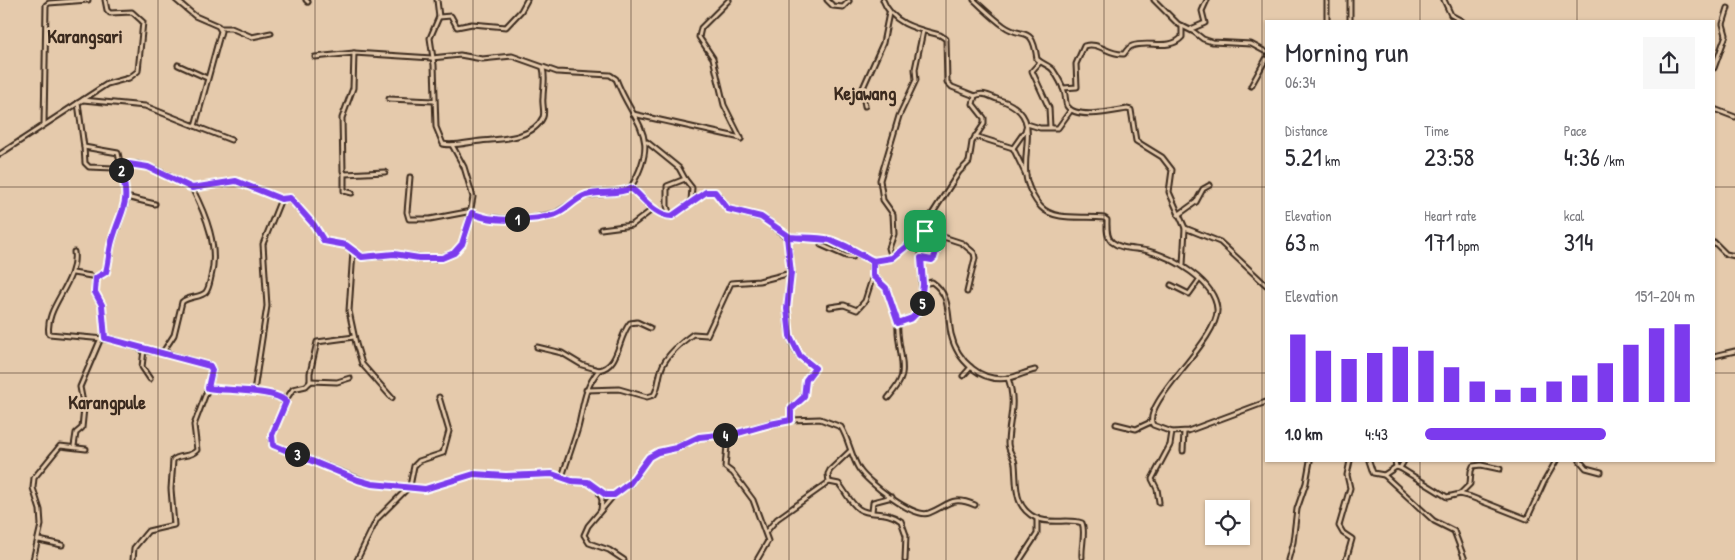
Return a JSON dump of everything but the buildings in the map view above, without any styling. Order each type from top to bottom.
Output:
[{"type":"street","points":[[44,125],[46,5],[62,1],[88,0]]},
{"type":"street","points":[[0,154],[107,84],[129,78],[139,67],[143,22],[132,12],[110,13],[107,10],[105,0]]},
{"type":"street","points":[[176,0],[195,16],[220,28],[231,28],[252,37],[271,33]]},
{"type":"street","points":[[438,0],[439,17],[430,38],[436,127],[443,144],[452,145],[514,137],[531,129],[541,120],[544,114],[545,82],[543,68]]},
{"type":"street","points":[[439,17],[451,16],[457,27],[472,24],[503,28],[514,21],[527,0]]},
{"type":"street","points":[[633,114],[741,139],[724,105],[713,58],[699,37],[702,28],[729,0]]},
{"type":"street","points":[[827,0],[836,7],[843,6],[849,1]]},
{"type":"street","points":[[883,0],[889,13],[906,24],[940,35],[946,39],[948,84],[975,96],[987,95],[1006,102],[1019,112],[1029,133],[1026,175]]},
{"type":"street","points":[[974,0],[1003,26],[1028,35],[1034,41],[1040,62],[1052,70],[1063,88],[1066,103],[1071,110],[1085,114],[1114,113],[1127,108],[1131,110],[1136,141],[1162,157],[1172,170],[1170,192],[1185,229],[1183,265]]},
{"type":"street","points":[[1154,0],[1182,26],[1190,29],[1207,41],[1251,44],[1265,51]]},
{"type":"street","points":[[1190,29],[1205,23],[1202,11],[1207,0]]},
{"type":"street","points":[[1327,0],[1327,20]]},
{"type":"street","points":[[1350,0],[1350,20]]},
{"type":"street","points":[[1444,0],[1451,15],[1460,20]]},
{"type":"street","points":[[1715,65],[1726,35],[1723,24],[1728,8]]},
{"type":"street","points":[[865,106],[862,90],[883,44],[889,13]]},
{"type":"street","points":[[1063,88],[1077,87],[1076,64],[1084,46],[1097,45],[1110,53],[1124,54],[1133,46],[1166,45],[1178,40],[1182,36],[1182,26]]},
{"type":"street","points":[[195,126],[221,33],[220,28]]},
{"type":"street","points":[[892,258],[889,248],[894,234],[893,214],[883,200],[880,180],[898,116],[916,80],[916,69],[923,31]]},
{"type":"street","points":[[352,193],[344,191],[342,118],[353,88],[354,53]]},
{"type":"street","points":[[315,57],[354,53],[432,58],[460,55],[482,59],[512,56],[527,60],[543,68],[569,73],[614,76],[646,142],[679,168],[692,188],[692,201]]},
{"type":"street","points":[[1040,62],[1032,71],[1048,102],[1050,127]]},
{"type":"street","points":[[1251,86],[1265,62]]},
{"type":"street","points":[[178,66],[207,78]]},
{"type":"street","points":[[898,323],[912,318],[920,310],[923,284],[921,258],[925,231],[933,210],[959,172],[969,162],[972,142],[984,121],[973,104],[975,96]]},
{"type":"street","points":[[389,99],[434,101]]},
{"type":"street","points":[[83,100],[145,106],[231,140]]},
{"type":"street","points":[[78,103],[84,160],[88,166],[121,168],[129,164],[144,165],[192,188],[236,181],[281,199],[290,198],[317,228],[324,241],[346,245],[362,257],[394,254],[435,259],[449,256],[462,244],[472,213],[472,192],[464,167],[452,145]]},
{"type":"street","points":[[1715,109],[1735,117]]},
{"type":"street","points":[[1026,124],[1040,128],[1062,126],[1071,110]]},
{"type":"street","points":[[1013,148],[1025,131],[1026,124]]},
{"type":"street","points":[[975,136],[1013,148],[1037,202],[1046,211],[1071,216],[1104,218],[1107,220],[1108,238],[1112,242],[1122,247],[1154,253],[1183,265],[1212,295],[1217,307],[1215,324],[1158,401],[1151,422],[1136,429],[1116,424]]},
{"type":"street","points":[[410,177],[407,212],[409,219],[430,219],[455,213],[472,213],[482,217],[508,219],[534,218],[556,214],[583,196],[620,192],[631,188],[640,168],[646,142]]},
{"type":"street","points":[[74,446],[76,433],[82,428],[84,408],[80,387],[103,338],[103,311],[95,292],[96,281],[98,277],[106,272],[112,243],[123,216],[126,197],[118,153],[84,147]]},
{"type":"street","points":[[344,173],[368,175],[385,172]]},
{"type":"street","points":[[670,216],[667,206],[667,186],[685,179]]},
{"type":"street","points":[[1178,215],[1196,202],[1203,189],[1210,185]]},
{"type":"street","points":[[163,352],[174,335],[182,302],[207,290],[212,272],[214,257],[205,214],[192,188]]},
{"type":"street","points":[[631,188],[653,209],[670,216],[676,214],[706,192],[715,192],[728,209],[761,217],[787,237],[830,240],[873,261],[892,258],[925,231]]},
{"type":"street","points":[[126,197],[155,204]]},
{"type":"street","points":[[254,391],[267,306],[264,240],[281,199]]},
{"type":"street","points":[[601,229],[632,225],[653,209]]},
{"type":"street","points":[[1185,229],[1220,242],[1265,284]]},
{"type":"street","points":[[925,231],[962,243],[974,253],[975,258],[967,292]]},
{"type":"street","points":[[921,258],[932,260],[934,258],[941,236]]},
{"type":"street","points":[[787,237],[791,273],[787,309],[790,336],[800,356],[815,368],[806,380],[804,397],[791,409],[791,420]]},
{"type":"street","points":[[1715,243],[1726,254],[1735,256]]},
{"type":"street","points":[[821,245],[850,257],[856,252]]},
{"type":"street","points":[[353,250],[349,311],[354,337],[362,364],[392,398]]},
{"type":"street","points":[[74,252],[73,273],[53,314],[49,334],[103,338],[144,350],[163,352],[211,366],[212,370],[208,388],[194,425],[198,448],[194,453],[173,460],[171,489],[174,524],[148,531],[132,551],[133,560]]},
{"type":"street","points":[[830,307],[844,305],[856,310],[865,301],[873,276],[873,261]]},
{"type":"street","points":[[73,273],[92,276]]},
{"type":"street","points":[[586,390],[619,389],[647,396],[654,395],[664,363],[678,346],[693,334],[707,335],[731,283],[759,281],[791,273]]},
{"type":"street","points":[[873,276],[886,288],[898,323],[897,341],[902,368],[901,377],[888,398]]},
{"type":"street","points":[[1171,285],[1190,294],[1199,280]]},
{"type":"street","points":[[923,284],[932,282],[944,296],[949,309],[951,336],[960,354],[971,367],[984,376],[1008,378],[1035,370]]},
{"type":"street","points":[[537,347],[562,353],[582,365],[599,370],[615,360],[620,340],[630,323],[637,322],[650,328]]},
{"type":"street","points":[[310,382],[310,373],[317,342],[354,337]]},
{"type":"street","points":[[144,350],[142,367],[150,379]]},
{"type":"street","points":[[1715,356],[1735,351]]},
{"type":"street","points":[[963,376],[971,367]]},
{"type":"street","points":[[562,477],[578,428],[586,390],[599,370]]},
{"type":"street","points":[[350,378],[337,382],[310,382],[306,386],[293,390],[285,402],[272,435],[273,445],[358,480],[408,488],[434,487],[474,474],[506,476],[552,474],[572,481],[588,482],[608,496],[614,495]]},
{"type":"street","points":[[1008,378],[1013,407],[1008,445],[1015,464],[1017,497],[1026,511],[1037,518],[1060,523],[1074,521],[1082,523],[1084,527],[1081,542],[1082,557]]},
{"type":"street","points":[[208,388],[254,391],[282,398],[285,402]]},
{"type":"street","points":[[357,560],[377,519],[408,488],[414,466],[419,461],[440,456],[446,446],[449,431],[439,397]]},
{"type":"street","points":[[1151,422],[1156,427],[1172,432],[1184,432],[1200,428],[1216,419],[1265,402]]},
{"type":"street","points":[[624,560],[609,550],[585,540],[584,535],[588,526],[601,510],[614,495],[630,483],[652,454],[676,448],[699,437],[728,435],[791,420],[820,419],[841,427],[850,451],[869,481],[910,510],[924,514],[951,500],[961,500],[975,505]]},
{"type":"street","points":[[1159,502],[1157,489],[1152,479],[1170,445],[1172,432]]},
{"type":"street","points":[[1183,451],[1184,432]]},
{"type":"street","points":[[728,435],[725,467],[733,473],[753,500],[768,541],[757,560]]},
{"type":"street","points":[[33,560],[39,540],[41,520],[33,488],[34,478],[57,448],[74,446],[86,449]]},
{"type":"street","points":[[829,482],[828,474],[830,470],[850,451]]},
{"type":"street","points":[[1288,560],[1293,542],[1297,509],[1306,483],[1310,462]]},
{"type":"street","points":[[1346,560],[1352,540],[1343,533],[1339,526],[1350,488],[1351,482],[1347,475],[1350,462]]},
{"type":"street","points":[[1368,462],[1373,473],[1382,475],[1429,517],[1454,531],[1465,560]]},
{"type":"street","points":[[1395,462],[1398,468],[1447,497],[1460,494],[1470,484],[1471,471],[1474,466],[1481,465],[1500,469]]},
{"type":"street","points":[[1382,475],[1398,468],[1403,462]]},
{"type":"street","points":[[1460,494],[1527,519],[1555,462]]},
{"type":"street","points":[[1581,462],[1586,468],[1601,472]]},
{"type":"street","points":[[765,533],[777,519],[829,482],[840,484],[858,509],[890,514],[903,523],[906,535],[905,560]]},
{"type":"street","points":[[596,487],[602,496],[601,510]]},
{"type":"street","points":[[872,512],[873,502],[892,497]]},
{"type":"street","points":[[1020,560],[1037,534],[1037,518]]},
{"type":"street","points":[[39,540],[62,544]]},
{"type":"district","name":"Karangsari","points":[[85,36]]},
{"type":"district","name":"Kejawang","points":[[865,93]]},
{"type":"district","name":"Karangpule","points":[[107,402]]},
{"type":"route","points":[[925,231],[892,258],[873,261],[830,240],[809,238],[790,237],[785,236],[761,217],[728,209],[715,192],[706,192],[676,214],[665,216],[653,209],[631,188],[620,192],[583,196],[556,214],[534,218],[482,217],[472,213],[462,244],[454,253],[442,258],[435,259],[394,254],[362,257],[346,245],[324,241],[317,228],[290,198],[281,199],[268,192],[251,188],[241,182],[232,180],[192,188],[157,170],[138,164],[129,164],[121,168],[126,197],[123,216],[113,237],[106,272],[96,278],[95,292],[102,305],[105,338],[134,345],[148,351],[163,352],[211,366],[212,370],[208,388],[234,392],[259,392],[282,398],[286,402],[272,435],[273,445],[321,463],[350,477],[372,484],[425,489],[474,474],[506,476],[552,474],[572,481],[581,480],[588,482],[608,496],[614,495],[630,483],[652,454],[676,448],[699,437],[728,435],[791,420],[791,409],[804,397],[806,380],[814,372],[815,368],[803,360],[790,336],[787,309],[791,268],[787,237],[830,240],[856,252],[873,261],[873,276],[881,281],[886,288],[898,323],[912,318],[920,310],[923,284],[921,258],[932,260],[934,258],[941,236],[925,231]]}]
